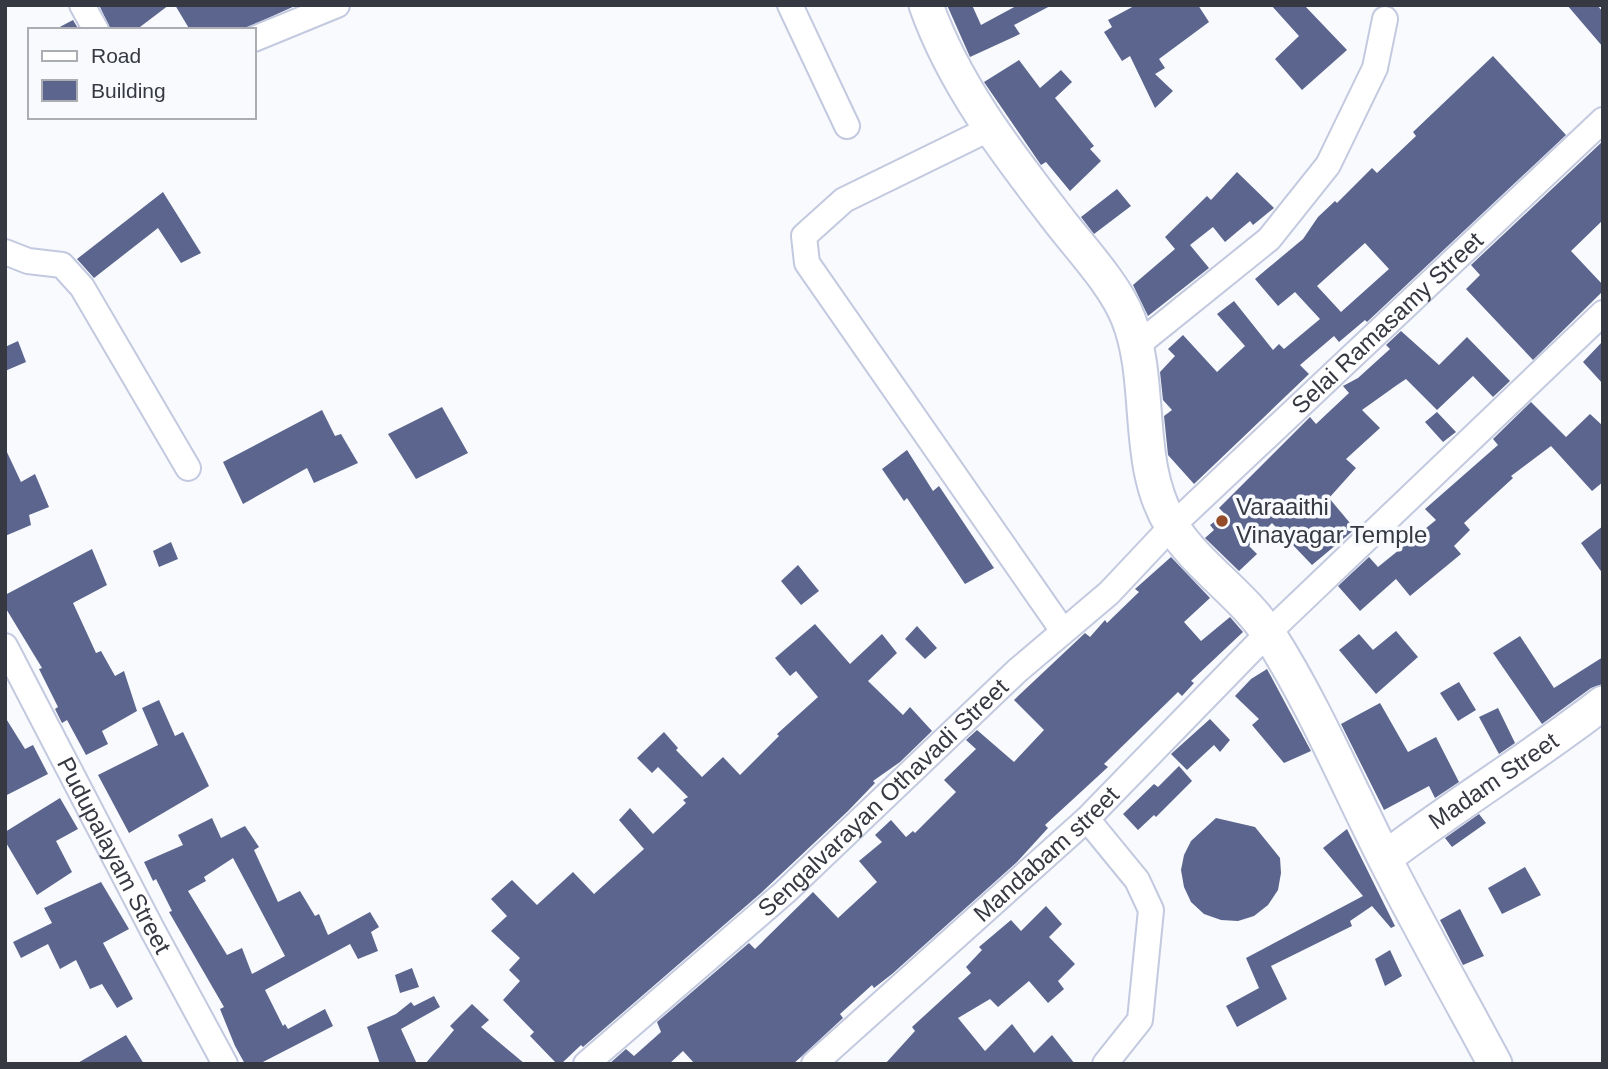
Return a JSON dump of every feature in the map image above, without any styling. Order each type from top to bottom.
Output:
[{"type":"street","points":[[82,5],[95,28]]},
{"type":"street","points":[[256,38],[337,5]]},
{"type":"street","points":[[790,5],[847,125]]},
{"type":"street","points":[[926,5],[939,43],[989,129],[1097,270],[1127,316],[1135,347],[1155,479],[1172,526],[1268,633],[1333,748],[1385,858],[1495,1064]]},
{"type":"street","points":[[1135,347],[1269,239],[1328,165],[1375,68],[1385,19]]},
{"type":"street","name":"Selai Ramasamy Street","points":[[1172,526],[1603,120]]},
{"type":"street","points":[[989,129],[844,200],[804,236],[807,263],[1063,632]]},
{"type":"street","points":[[5,252],[28,261],[62,265],[82,287],[188,468]]},
{"type":"street","name":"Mandabam street","points":[[814,1064],[1087,819],[1268,633],[1603,313]]},
{"type":"street","name":"Sengalvarayan Othavadi Street","points":[[586,1064],[785,891],[1018,670],[1109,593],[1172,526]]},
{"type":"street","name":"Pudupalayam Street","points":[[5,646],[225,1064]]},
{"type":"street","name":"Madam Street","points":[[1385,858],[1431,823],[1536,755],[1603,703]]},
{"type":"street","points":[[1087,819],[1137,880],[1150,909],[1140,1020],[1105,1064]]},
{"type":"building","points":[[169,5],[139,28],[110,28],[100,7]]},
{"type":"building","points":[[175,5],[297,5],[246,28],[189,28]]},
{"type":"building","points":[[947,5],[972,5],[981,25],[1018,5],[1052,5],[1014,25],[1020,34],[970,57]]},
{"type":"building","points":[[1136,5],[1198,5],[1209,22],[1159,59],[1165,68],[1155,74],[1173,91],[1155,108],[1130,56],[1122,61],[1104,32],[1112,27],[1108,20]]},
{"type":"building","points":[[1271,5],[1304,5],[1347,50],[1302,90],[1275,59],[1299,36]]},
{"type":"building","points":[[1567,5],[1597,5],[1603,12],[1603,47]]},
{"type":"building","points":[[73,20],[78,28],[58,28]]},
{"type":"building","points":[[1493,56],[1566,135],[1367,322],[1365,320],[1339,342],[1334,336],[1300,365],[1309,374],[1194,484],[1168,455],[1164,416],[1172,410],[1163,400],[1160,372],[1175,356],[1168,349],[1183,335],[1217,372],[1245,346],[1217,314],[1234,301],[1273,350],[1279,344],[1284,349],[1320,319],[1295,292],[1278,306],[1255,279],[1303,239],[1318,217],[1335,201],[1337,203],[1372,168],[1377,173],[1416,136],[1413,132]],"holes":[[[1365,243],[1389,269],[1341,312],[1317,286]]]},
{"type":"building","points":[[1019,60],[1040,88],[1061,70],[1072,82],[1055,98],[1094,146],[1090,149],[1101,161],[1070,191],[1046,162],[1041,165],[984,82]]},
{"type":"building","points":[[1603,141],[1603,220],[1571,251],[1603,285],[1603,291],[1533,360],[1466,289],[1480,275],[1471,265]]},
{"type":"building","points":[[1237,172],[1274,208],[1253,225],[1250,221],[1225,242],[1213,227],[1190,245],[1209,268],[1148,316],[1133,285],[1175,249],[1165,237],[1207,196],[1211,200]]},
{"type":"building","points":[[1117,189],[1131,206],[1094,234],[1081,217]]},
{"type":"building","points":[[163,192],[201,253],[181,263],[158,228],[94,278],[77,259]]},
{"type":"building","points":[[1401,331],[1439,365],[1467,337],[1510,381],[1493,397],[1473,376],[1437,410],[1406,379],[1397,385],[1362,410],[1380,428],[1346,459],[1356,468],[1329,498],[1355,529],[1312,565],[1272,523],[1249,546],[1257,554],[1239,571],[1205,538],[1214,530],[1210,525],[1225,514],[1219,508],[1310,417],[1316,424],[1349,393],[1343,386],[1358,378],[1390,349],[1386,345]]},
{"type":"building","points":[[18,341],[26,362],[5,371],[5,347]]},
{"type":"building","points":[[1603,341],[1603,384],[1583,362]]},
{"type":"building","points":[[1531,402],[1566,437],[1590,414],[1603,426],[1603,482],[1592,491],[1551,446],[1511,476],[1513,478],[1464,523],[1470,530],[1454,546],[1461,554],[1410,596],[1396,579],[1360,611],[1338,586],[1369,557],[1378,567],[1436,520],[1425,509],[1498,445],[1493,439]]},
{"type":"building","points":[[442,407],[468,453],[416,479],[388,434]]},
{"type":"building","points":[[322,410],[335,436],[341,434],[358,463],[314,483],[307,468],[243,504],[223,462]]},
{"type":"building","points":[[1437,412],[1456,432],[1443,442],[1425,422]]},
{"type":"building","points":[[5,448],[21,482],[35,474],[49,507],[29,515],[31,525],[5,536]]},
{"type":"building","points":[[907,450],[933,491],[939,486],[994,568],[965,584],[907,498],[904,501],[882,469]]},
{"type":"building","points":[[1603,526],[1603,574],[1581,543]]},
{"type":"building","points":[[171,542],[178,559],[159,567],[153,551]]},
{"type":"building","points":[[92,549],[107,585],[73,603],[96,653],[101,651],[115,676],[124,671],[137,711],[102,731],[108,744],[86,755],[67,720],[62,723],[55,709],[58,707],[39,669],[42,668],[5,607],[5,595]]},
{"type":"building","points":[[1171,557],[1210,598],[1184,622],[1201,641],[1230,617],[1243,632],[1191,681],[1194,683],[1182,696],[1178,692],[1104,764],[1108,767],[1045,825],[1048,828],[1017,862],[892,974],[874,988],[872,985],[840,1014],[843,1018],[802,1056],[793,1064],[695,1064],[683,1051],[669,1064],[609,1064],[626,1049],[634,1056],[661,1032],[657,1022],[749,943],[755,949],[813,892],[838,918],[877,882],[859,861],[882,842],[875,835],[891,820],[906,837],[913,831],[915,833],[956,792],[944,780],[976,749],[966,740],[977,730],[1014,762],[1044,730],[1014,700],[1085,633],[1090,637],[1105,620],[1107,623],[1139,592],[1135,589]]},
{"type":"building","points":[[798,565],[819,591],[801,605],[781,581]]},
{"type":"building","points":[[815,624],[850,664],[882,634],[897,653],[868,681],[903,715],[910,707],[932,731],[900,762],[873,781],[875,783],[848,811],[761,893],[583,1047],[581,1045],[561,1064],[557,1064],[530,1036],[534,1032],[503,1000],[520,981],[509,970],[520,958],[491,931],[507,916],[491,899],[512,880],[537,905],[573,872],[594,894],[644,849],[619,820],[630,808],[653,834],[686,803],[683,800],[688,797],[658,767],[652,773],[637,758],[664,732],[678,748],[676,750],[702,777],[723,757],[740,775],[779,736],[777,734],[818,697],[796,671],[790,676],[775,658]]},
{"type":"building","points":[[917,626],[937,648],[925,659],[905,639]]},
{"type":"building","points":[[1396,631],[1418,657],[1376,694],[1339,650],[1359,634],[1373,650]]},
{"type":"building","points":[[1520,636],[1554,688],[1603,657],[1603,684],[1591,688],[1542,724],[1493,653]]},
{"type":"building","points":[[1267,669],[1311,751],[1284,763],[1252,725],[1259,719],[1235,696],[1251,679]]},
{"type":"building","points":[[1459,682],[1476,710],[1458,721],[1440,693]]},
{"type":"building","points":[[159,700],[175,736],[183,732],[209,786],[129,833],[98,775],[158,745],[142,708]]},
{"type":"building","points":[[1380,703],[1408,752],[1436,737],[1459,782],[1435,798],[1429,786],[1384,810],[1341,724]]},
{"type":"building","points":[[1498,708],[1515,743],[1499,754],[1479,717]]},
{"type":"building","points":[[5,717],[25,749],[33,745],[48,774],[5,796]]},
{"type":"building","points":[[1210,719],[1230,740],[1220,752],[1214,745],[1187,770],[1171,754]]},
{"type":"building","points":[[1179,766],[1192,781],[1156,817],[1154,815],[1138,830],[1123,814],[1154,784],[1158,787]]},
{"type":"building","points":[[60,798],[78,829],[56,841],[72,872],[37,895],[5,841],[5,832]]},
{"type":"building","points":[[1479,814],[1486,823],[1452,847],[1445,838]]},
{"type":"building","points":[[212,818],[221,838],[245,826],[259,847],[254,850],[278,902],[300,891],[315,916],[319,914],[328,935],[370,912],[379,927],[371,932],[378,951],[358,959],[350,944],[265,990],[283,1026],[285,1024],[288,1029],[325,1009],[333,1026],[259,1064],[245,1064],[220,1009],[224,1007],[169,912],[172,911],[156,879],[153,881],[144,862],[183,845],[178,835]],"holes":[[[233,858],[285,956],[252,974],[242,948],[227,955],[188,891],[206,881],[204,877]]]},
{"type":"building","points":[[1216,818],[1255,827],[1280,858],[1278,890],[1268,905],[1254,916],[1238,921],[1221,920],[1204,914],[1191,902],[1184,887],[1181,870],[1184,855],[1191,841]]},
{"type":"building","points":[[1347,829],[1395,926],[1391,928],[1372,906],[1350,921],[1352,926],[1271,966],[1287,999],[1237,1027],[1226,1006],[1259,988],[1246,958],[1363,896],[1323,848]]},
{"type":"building","points":[[1525,867],[1541,895],[1502,914],[1488,888]]},
{"type":"building","points":[[101,882],[129,929],[103,943],[133,999],[117,1008],[102,984],[90,989],[76,960],[60,969],[48,944],[21,958],[13,942],[52,923],[44,908]]},
{"type":"building","points":[[1046,906],[1062,924],[1049,937],[1075,964],[1058,981],[1064,989],[1048,1003],[1029,981],[998,1007],[990,999],[958,1018],[985,1051],[1012,1024],[1034,1053],[1052,1035],[1075,1064],[885,1064],[915,1031],[912,1027],[971,973],[966,967],[982,950],[979,947],[1011,920],[1021,931]]},
{"type":"building","points":[[1460,909],[1484,956],[1463,965],[1440,920]]},
{"type":"building","points":[[1390,950],[1402,976],[1385,986],[1375,959]]},
{"type":"building","points":[[412,968],[419,987],[400,993],[395,975]]},
{"type":"building","points":[[434,996],[440,1007],[401,1029],[417,1064],[380,1064],[367,1027],[396,1014],[411,1002],[414,1006]]},
{"type":"building","points":[[472,1004],[489,1020],[481,1027],[525,1064],[425,1064],[454,1030],[450,1026]]},
{"type":"building","points":[[126,1035],[144,1064],[76,1064]]},
{"type":"place","name":"Varaaithi Vinayagar Temple","points":[[1222,521]]}]
